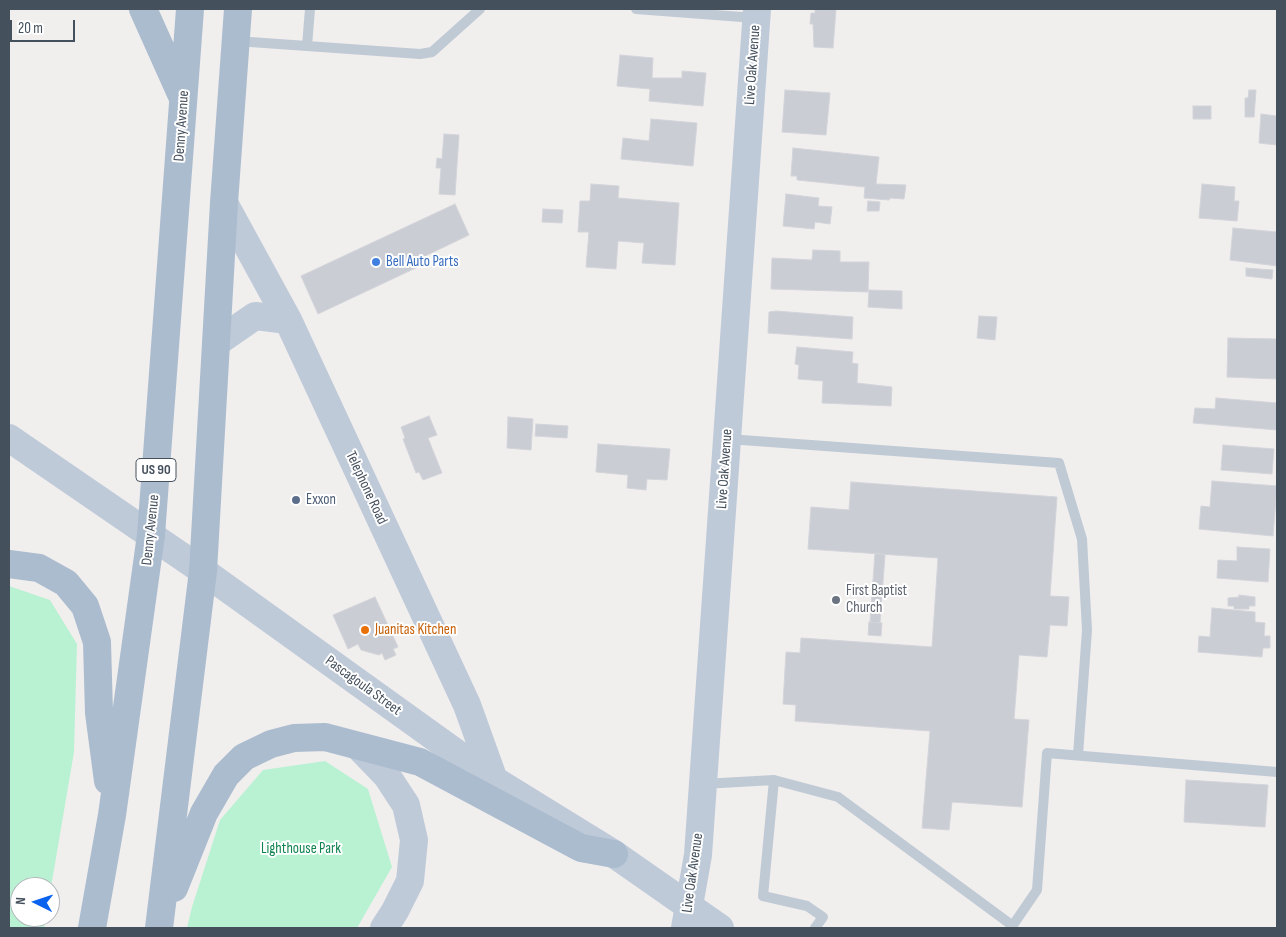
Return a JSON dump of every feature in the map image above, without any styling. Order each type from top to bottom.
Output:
[{"type":"main road","points":[[143,9],[184,99]]},
{"type":"main road","name":"Denny Avenue","points":[[92,928],[112,815],[151,536],[190,9]]},
{"type":"main road","points":[[160,926],[203,571],[224,203],[238,9]]},
{"type":"main road","points":[[9,564],[39,568],[66,583],[85,606],[97,642],[99,713],[112,815]]},
{"type":"main road","points":[[160,926],[204,813],[226,775],[244,757],[271,744],[294,738],[325,737],[360,748],[420,762],[580,848],[614,854]]},
{"type":"street","name":"Live Oak Avenue","points":[[688,918],[698,855],[757,14]]},
{"type":"street","name":"Telephone Road","points":[[224,203],[288,320],[467,706],[494,780]]},
{"type":"street","points":[[216,343],[255,316],[288,320]]},
{"type":"street","name":"Pascagoula Street","points":[[9,438],[203,571],[494,780],[614,854],[688,918],[720,928]]},
{"type":"street","points":[[360,748],[387,776],[406,805],[414,840],[410,880],[395,911],[384,928]]},
{"type":"lane","points":[[308,46],[310,9]]},
{"type":"lane","points":[[235,40],[420,54],[432,52],[480,9]]},
{"type":"lane","points":[[636,9],[757,14]]},
{"type":"lane","points":[[727,439],[1059,463],[1082,539],[1087,630],[1078,755]]},
{"type":"lane","points":[[702,784],[774,780],[838,797],[1012,927],[1037,890],[1047,753],[1277,772]]},
{"type":"lane","points":[[774,780],[763,896],[807,906],[823,917],[815,928]]},
{"type":"green space","points":[[9,586],[50,600],[77,644],[74,752],[53,877],[10,877],[10,927],[44,928],[9,928]]},
{"type":"green space","name":"Lighthouse Park","points":[[325,761],[368,789],[392,867],[357,928],[187,928],[220,820],[263,770]]},
{"type":"building","points":[[815,9],[836,9],[833,48],[814,47],[813,24],[810,24],[811,13],[815,13]]},
{"type":"building","points":[[620,55],[653,58],[652,78],[682,78],[682,71],[706,73],[703,106],[649,101],[650,89],[617,86]]},
{"type":"building","points":[[785,90],[830,93],[826,135],[782,132]]},
{"type":"building","points":[[1249,90],[1256,90],[1254,117],[1245,117],[1245,98],[1248,98]]},
{"type":"building","points":[[1193,106],[1211,106],[1211,119],[1193,119]]},
{"type":"building","points":[[1261,114],[1277,116],[1277,145],[1259,143]]},
{"type":"building","points":[[651,119],[697,123],[693,166],[621,159],[623,138],[649,141]]},
{"type":"building","points":[[444,134],[459,135],[455,195],[439,194],[441,168],[436,168],[437,158],[442,159]]},
{"type":"building","points":[[793,148],[879,157],[876,184],[906,185],[904,199],[864,198],[865,187],[797,180],[797,176],[791,176]]},
{"type":"building","points":[[591,184],[619,186],[618,198],[679,203],[675,265],[642,263],[644,243],[618,241],[616,269],[586,267],[589,232],[578,232],[580,201],[590,201]]},
{"type":"building","points":[[1202,184],[1235,187],[1234,201],[1239,201],[1237,221],[1199,218]]},
{"type":"building","points":[[786,194],[819,198],[818,206],[832,207],[830,224],[815,222],[814,229],[783,226]]},
{"type":"building","points":[[868,201],[880,202],[879,211],[867,211]]},
{"type":"building","name":"Bell Auto Parts","points":[[455,204],[469,235],[419,259],[422,265],[318,314],[301,276]]},
{"type":"building","points":[[543,209],[563,210],[562,223],[542,222]]},
{"type":"building","points":[[1233,228],[1277,232],[1277,266],[1230,260]]},
{"type":"building","points":[[813,250],[840,251],[840,262],[869,262],[868,292],[771,289],[772,258],[812,260]]},
{"type":"building","points":[[1246,268],[1273,270],[1272,279],[1246,276]]},
{"type":"building","points":[[869,290],[902,291],[902,309],[868,307]]},
{"type":"building","points":[[769,312],[853,317],[852,339],[768,333]]},
{"type":"building","points":[[979,316],[997,317],[995,340],[977,338]]},
{"type":"building","points":[[1228,338],[1277,339],[1277,379],[1227,377]]},
{"type":"building","points":[[797,347],[853,352],[852,363],[858,364],[857,383],[892,387],[891,406],[822,403],[823,381],[798,379],[799,365],[795,364]]},
{"type":"building","points":[[1216,398],[1277,403],[1277,430],[1193,423],[1195,408],[1215,409]]},
{"type":"building","points":[[429,416],[437,435],[428,438],[442,473],[423,480],[419,472],[416,473],[403,439],[405,438],[401,427]]},
{"type":"building","points":[[508,417],[533,419],[531,450],[507,448]]},
{"type":"building","points":[[536,424],[568,426],[567,438],[535,436]]},
{"type":"building","points":[[598,444],[670,449],[667,480],[647,479],[646,490],[627,488],[628,475],[596,472]]},
{"type":"building","points":[[1223,445],[1274,449],[1272,474],[1221,470]]},
{"type":"building","points":[[1212,481],[1277,486],[1273,536],[1199,529],[1201,506],[1210,507]]},
{"type":"building","points":[[851,482],[1057,497],[1050,596],[1069,597],[1067,626],[1050,625],[1047,657],[1019,655],[1014,719],[1029,720],[1022,807],[952,802],[949,830],[922,828],[930,731],[795,721],[796,705],[783,704],[786,652],[800,653],[801,638],[932,647],[938,558],[808,549],[811,507],[849,510]]},
{"type":"building","points":[[1237,547],[1270,549],[1268,582],[1217,578],[1218,560],[1237,561]]},
{"type":"building","points":[[875,553],[885,555],[880,623],[870,622]]},
{"type":"building","points":[[1239,595],[1255,597],[1255,606],[1249,606],[1249,609],[1234,609],[1234,606],[1228,606],[1228,598],[1239,597]]},
{"type":"building","name":"Juanitas Kitchen","points":[[375,597],[398,647],[393,649],[396,655],[385,660],[382,653],[379,655],[361,650],[358,644],[348,649],[333,615]]},
{"type":"building","points":[[1212,608],[1255,612],[1255,622],[1265,623],[1264,636],[1270,636],[1270,648],[1263,648],[1262,657],[1198,652],[1199,636],[1210,637]]},
{"type":"building","points":[[869,622],[882,623],[881,636],[868,635]]},
{"type":"building","points":[[1186,780],[1268,785],[1265,827],[1184,822]]},
{"type":"place","name":"Bell Auto Parts","points":[[376,262]]},
{"type":"place","name":"Exxon","points":[[296,500]]},
{"type":"place","name":"First Baptist Church","points":[[836,600]]},
{"type":"place","name":"Juanitas Kitchen","points":[[365,630]]}]
